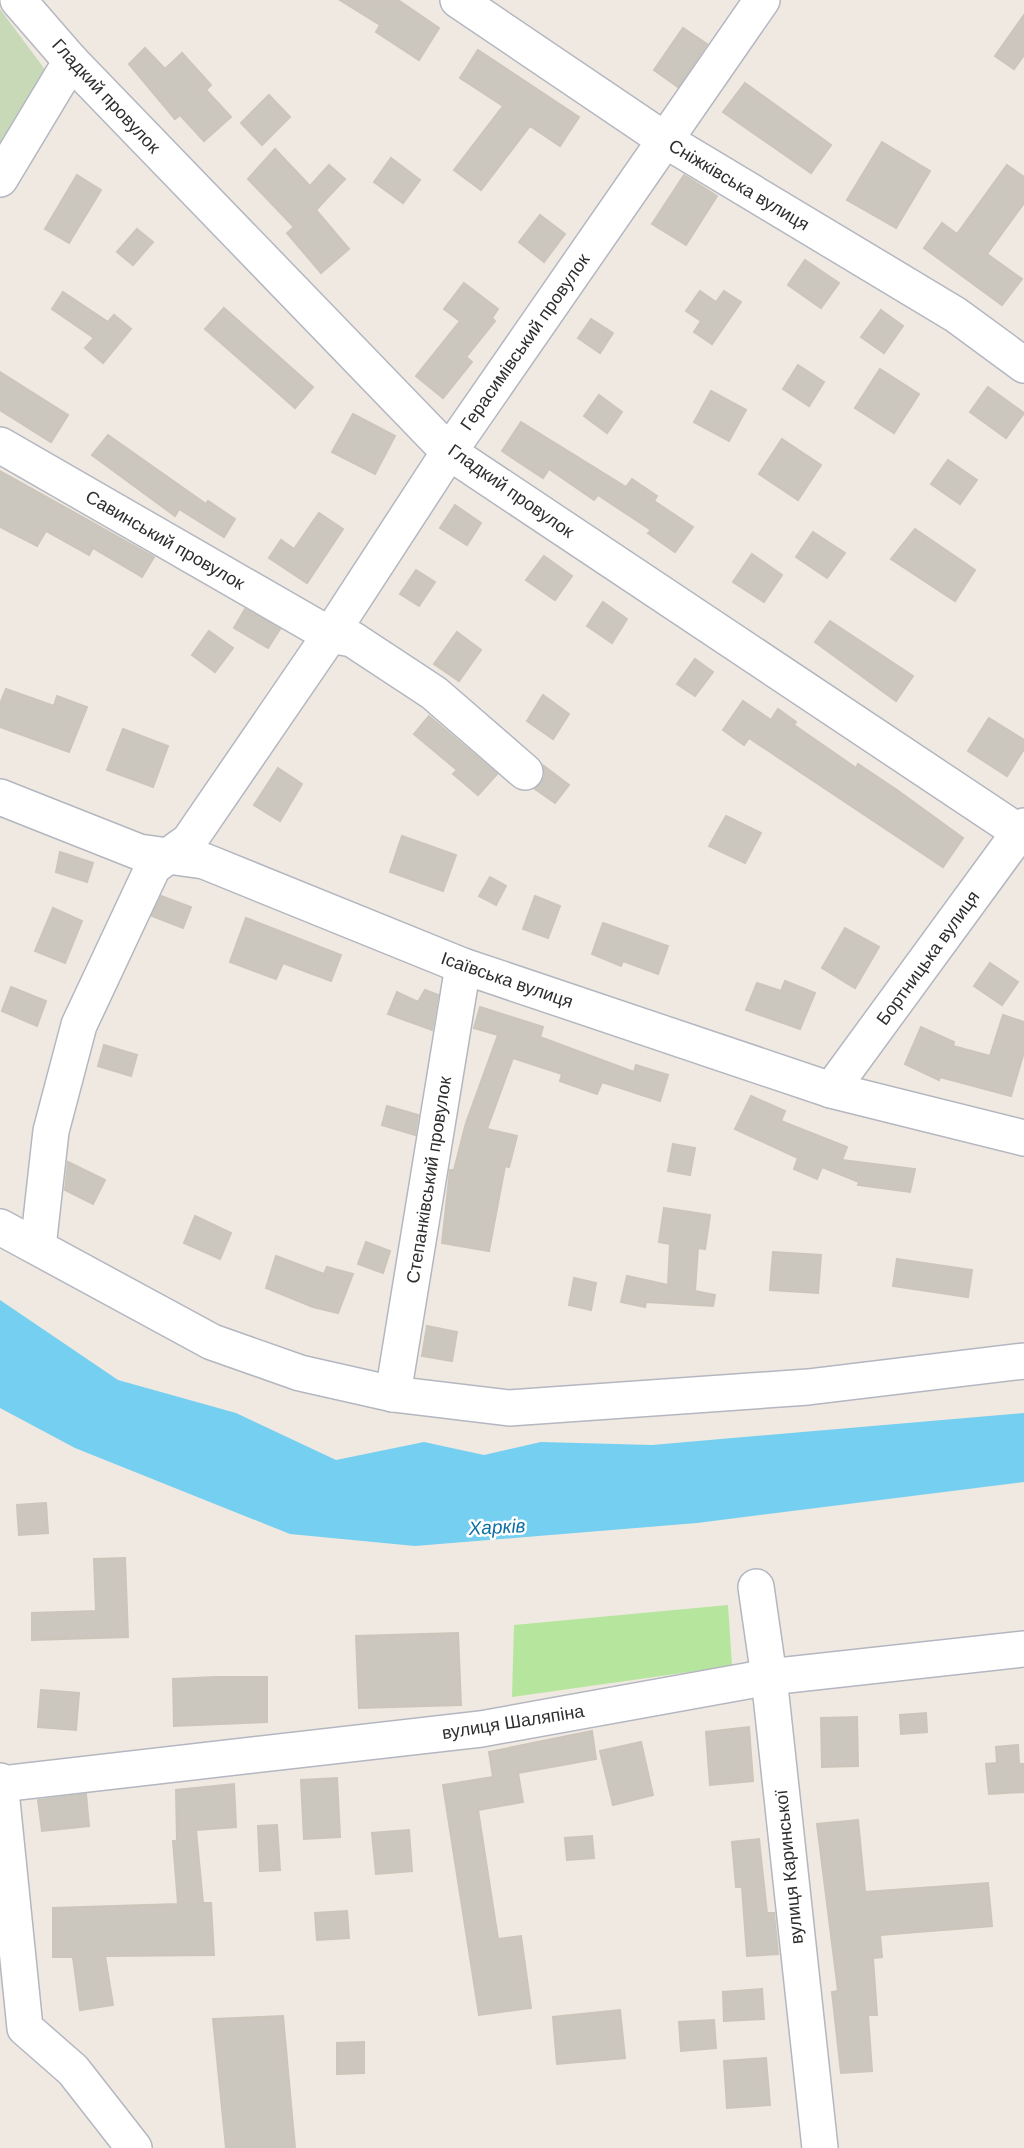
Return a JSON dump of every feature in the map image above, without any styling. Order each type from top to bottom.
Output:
[{"type":"street","name":"Гладкий провулок","points":[[18,0],[71,61],[450,452],[1022,829]]},
{"type":"street","name":"Сніжківська вулиця","points":[[458,0],[665,140],[956,315],[1024,365]]},
{"type":"street","name":"Герасимівський провулок","points":[[38,1247],[51,1131],[79,1025],[153,867],[189,841],[330,635],[450,452],[762,0]]},
{"type":"street","points":[[0,179],[71,61]]},
{"type":"street","name":"Савинський провулок","points":[[0,445],[330,635],[352,639],[434,693],[525,772]]},
{"type":"street","name":"Ісаївська вулиця","points":[[0,797],[139,852],[204,861],[463,966],[831,1090],[1024,1138]]},
{"type":"street","name":"Бортницька вулиця","points":[[831,1090],[1022,829]]},
{"type":"street","name":"Степанківський провулок","points":[[393,1394],[463,966]]},
{"type":"street","points":[[0,1227],[212,1342],[300,1373],[393,1394],[509,1408],[808,1387],[1024,1361]]},
{"type":"street","name":"вулиця Каринської","points":[[756,1587],[769,1678],[820,2148]]},
{"type":"street","name":"вулиця Шаляпіна","points":[[0,1783],[481,1729],[769,1678],[1024,1649]]},
{"type":"street","points":[[0,1783],[25,2028],[73,2070],[134,2148]]},
{"type":"green space","points":[[0,9],[49,75],[0,166]]},
{"type":"green space","points":[[728,1605],[732,1666],[512,1697],[514,1625]]},
{"type":"water","name":"Харків","points":[[0,1300],[118,1380],[236,1413],[336,1460],[424,1442],[484,1455],[541,1442],[652,1445],[1024,1413],[1024,1482],[697,1523],[415,1546],[290,1534],[75,1448],[0,1408]]},
{"type":"building","points":[[340,0],[398,0],[439,28],[419,60],[376,32],[380,25]]},
{"type":"building","points":[[1024,15],[1024,55],[1014,69],[995,56]]},
{"type":"building","points":[[683,28],[707,44],[678,87],[654,70]]},
{"type":"building","points":[[145,48],[165,69],[182,53],[211,85],[206,90],[231,117],[204,141],[180,115],[175,119],[129,64]]},
{"type":"building","points":[[478,50],[579,117],[560,146],[530,126],[481,190],[454,170],[503,106],[460,78]]},
{"type":"building","points":[[745,83],[831,145],[811,173],[723,112]]},
{"type":"building","points":[[269,95],[290,117],[262,145],[241,123]]},
{"type":"building","points":[[882,142],[930,171],[896,228],[847,200]]},
{"type":"building","points":[[275,149],[310,186],[329,165],[345,179],[316,210],[349,249],[321,273],[287,233],[294,227],[248,179]]},
{"type":"building","points":[[391,158],[420,180],[403,203],[374,182]]},
{"type":"building","points":[[1007,165],[1024,177],[1024,203],[987,254],[1022,279],[1002,305],[924,248],[942,223],[957,234]]},
{"type":"building","points":[[77,175],[101,190],[69,243],[45,229]]},
{"type":"building","points":[[684,175],[717,196],[686,245],[652,224]]},
{"type":"building","points":[[540,215],[565,234],[544,262],[519,242]]},
{"type":"building","points":[[137,229],[153,242],[133,265],[117,252]]},
{"type":"building","points":[[805,260],[839,283],[821,308],[788,285]]},
{"type":"building","points":[[464,283],[498,309],[492,318],[495,321],[466,357],[472,362],[443,398],[416,376],[460,321],[444,309]]},
{"type":"building","points":[[700,291],[716,302],[724,291],[741,302],[712,344],[694,332],[701,321],[686,311]]},
{"type":"building","points":[[63,292],[108,322],[114,315],[131,329],[103,363],[85,348],[94,338],[52,309]]},
{"type":"building","points":[[224,308],[313,387],[295,408],[205,329]]},
{"type":"building","points":[[881,310],[903,326],[884,353],[861,337]]},
{"type":"building","points":[[591,319],[613,333],[600,353],[578,338]]},
{"type":"building","points":[[798,365],[824,382],[809,406],[783,389]]},
{"type":"building","points":[[880,369],[919,394],[894,433],[855,408]]},
{"type":"building","points":[[0,372],[68,415],[51,442],[0,410]]},
{"type":"building","points":[[988,387],[1024,413],[1006,438],[970,412]]},
{"type":"building","points":[[711,391],[746,410],[729,441],[694,422]]},
{"type":"building","points":[[599,395],[622,412],[607,433],[584,416]]},
{"type":"building","points":[[353,414],[395,436],[375,474],[332,452]]},
{"type":"building","points":[[521,422],[626,487],[632,479],[657,496],[654,501],[693,527],[675,552],[648,533],[651,530],[598,495],[594,500],[549,469],[543,478],[502,451]]},
{"type":"building","points":[[108,435],[206,504],[208,501],[235,519],[224,537],[179,509],[175,516],[92,455]]},
{"type":"building","points":[[782,439],[821,465],[798,500],[759,474]]},
{"type":"building","points":[[948,460],[977,480],[960,504],[931,484]]},
{"type":"building","points":[[0,471],[154,557],[142,577],[93,548],[89,555],[46,531],[37,546],[0,527]]},
{"type":"building","points":[[455,505],[481,523],[467,545],[440,528]]},
{"type":"building","points":[[319,513],[343,529],[307,583],[269,558],[281,540],[294,549]]},
{"type":"building","points":[[915,529],[975,570],[955,601],[891,559]]},
{"type":"building","points":[[813,532],[845,553],[827,578],[796,557]]},
{"type":"building","points":[[752,554],[782,575],[764,602],[733,582]]},
{"type":"building","points":[[544,556],[572,576],[555,600],[526,580]]},
{"type":"building","points":[[416,570],[435,582],[419,606],[400,594]]},
{"type":"building","points":[[603,602],[627,619],[612,643],[587,626]]},
{"type":"building","points":[[245,609],[280,629],[268,648],[234,628]]},
{"type":"building","points":[[830,621],[913,676],[896,701],[815,642]]},
{"type":"building","points":[[209,631],[233,648],[215,672],[192,655]]},
{"type":"building","points":[[457,632],[481,650],[459,681],[434,664]]},
{"type":"building","points":[[695,659],[713,672],[695,696],[677,684]]},
{"type":"building","points":[[6,689],[54,706],[57,696],[87,707],[69,752],[0,727],[0,704]]},
{"type":"building","points":[[543,695],[569,714],[553,739],[527,721]]},
{"type":"building","points":[[743,701],[771,720],[778,709],[796,722],[794,725],[856,768],[858,764],[897,790],[963,838],[943,867],[749,738],[744,745],[723,730]]},
{"type":"building","points":[[429,716],[497,774],[478,795],[453,774],[457,770],[414,734]]},
{"type":"building","points":[[989,718],[1024,740],[1024,749],[1007,776],[968,751]]},
{"type":"building","points":[[123,729],[168,746],[153,787],[107,770]]},
{"type":"building","points":[[544,766],[569,785],[555,803],[535,789],[545,776]]},
{"type":"building","points":[[278,768],[302,784],[280,821],[254,805]]},
{"type":"building","points":[[726,816],[761,833],[745,863],[709,846]]},
{"type":"building","points":[[402,836],[456,855],[443,891],[390,872]]},
{"type":"building","points":[[60,852],[93,863],[87,882],[56,872]]},
{"type":"building","points":[[490,877],[506,886],[496,905],[479,896]]},
{"type":"building","points":[[161,896],[191,907],[183,928],[152,916]]},
{"type":"building","points":[[535,896],[560,906],[548,938],[523,929]]},
{"type":"building","points":[[53,908],[82,921],[65,963],[35,951]]},
{"type":"building","points":[[246,918],[341,955],[331,981],[283,963],[276,979],[230,962]]},
{"type":"building","points":[[603,923],[668,946],[658,974],[623,961],[621,966],[592,954]]},
{"type":"building","points":[[845,928],[879,947],[855,988],[822,968]]},
{"type":"building","points":[[990,963],[1018,982],[1002,1005],[974,986]]},
{"type":"building","points":[[785,981],[815,993],[800,1029],[746,1010],[757,983],[781,991]]},
{"type":"building","points":[[11,987],[46,1001],[37,1026],[2,1011]]},
{"type":"building","points":[[425,990],[438,995],[432,1030],[388,1014],[397,992],[418,1002]]},
{"type":"building","points":[[480,1007],[543,1027],[540,1037],[634,1072],[636,1065],[668,1075],[660,1101],[602,1082],[597,1094],[560,1081],[562,1074],[513,1058],[487,1129],[517,1136],[509,1167],[505,1166],[489,1251],[442,1243],[450,1170],[454,1170],[466,1123],[498,1035],[474,1028]]},
{"type":"building","points":[[1003,1015],[1024,1022],[1024,1052],[1011,1096],[940,1077],[939,1080],[905,1064],[921,1027],[954,1042],[953,1046],[990,1056]]},
{"type":"building","points":[[104,1045],[137,1055],[131,1076],[98,1066]]},
{"type":"building","points":[[751,1096],[785,1111],[781,1121],[847,1147],[842,1160],[915,1169],[910,1192],[858,1185],[859,1182],[822,1167],[817,1179],[794,1169],[798,1158],[735,1129]]},
{"type":"building","points":[[387,1106],[418,1115],[415,1135],[382,1125]]},
{"type":"building","points":[[673,1144],[695,1148],[690,1175],[668,1171]]},
{"type":"building","points":[[68,1162],[105,1180],[93,1204],[65,1190]]},
{"type":"building","points":[[664,1208],[710,1215],[705,1249],[698,1248],[695,1291],[715,1295],[713,1306],[646,1302],[645,1307],[621,1302],[627,1276],[668,1285],[670,1244],[659,1242]]},
{"type":"building","points":[[195,1216],[231,1233],[220,1259],[184,1243]]},
{"type":"building","points":[[366,1242],[390,1251],[383,1273],[358,1264]]},
{"type":"building","points":[[773,1252],[821,1255],[818,1293],[770,1290]]},
{"type":"building","points":[[276,1256],[324,1274],[327,1267],[353,1274],[338,1313],[313,1307],[266,1288]]},
{"type":"building","points":[[897,1259],[972,1270],[968,1297],[893,1286]]},
{"type":"building","points":[[574,1278],[596,1283],[591,1310],[569,1305]]},
{"type":"building","points":[[427,1326],[457,1332],[452,1361],[422,1356]]},
{"type":"building","points":[[46,1503],[48,1533],[19,1535],[17,1505]]},
{"type":"building","points":[[125,1558],[128,1637],[32,1640],[32,1613],[96,1611],[94,1559]]},
{"type":"building","points":[[458,1633],[461,1705],[359,1708],[356,1636]]},
{"type":"building","points":[[267,1677],[267,1722],[174,1726],[173,1679]]},
{"type":"building","points":[[41,1690],[79,1693],[76,1730],[38,1727]]},
{"type":"building","points":[[926,1713],[927,1732],[901,1734],[900,1715]]},
{"type":"building","points":[[857,1717],[858,1766],[822,1767],[821,1718]]},
{"type":"building","points":[[749,1727],[753,1781],[710,1785],[706,1732]]},
{"type":"building","points":[[592,1731],[596,1759],[518,1773],[523,1802],[478,1810],[498,1939],[521,1936],[531,2008],[479,2015],[443,1785],[493,1777],[489,1752]]},
{"type":"building","points":[[641,1742],[653,1795],[613,1805],[600,1751]]},
{"type":"building","points":[[1018,1745],[1019,1764],[1024,1764],[1024,1792],[989,1794],[986,1764],[997,1763],[996,1747]]},
{"type":"building","points":[[337,1778],[340,1837],[304,1839],[301,1780]]},
{"type":"building","points":[[234,1784],[236,1827],[196,1830],[203,1903],[211,1903],[214,1955],[105,1956],[113,2005],[80,2010],[73,1957],[53,1957],[53,1908],[178,1904],[173,1841],[177,1841],[176,1790]]},
{"type":"building","points":[[86,1794],[89,1826],[42,1831],[38,1800]]},
{"type":"building","points":[[858,1820],[865,1892],[988,1883],[992,1926],[880,1935],[882,1957],[873,1958],[877,2015],[868,2015],[872,2071],[841,2073],[832,1992],[838,1991],[817,1824]]},
{"type":"building","points":[[277,1825],[280,1870],[260,1871],[258,1826]]},
{"type":"building","points":[[409,1830],[412,1871],[376,1874],[372,1833]]},
{"type":"building","points":[[592,1836],[594,1858],[567,1860],[565,1838]]},
{"type":"building","points":[[759,1839],[767,1913],[774,1913],[778,1954],[747,1956],[742,1887],[736,1887],[732,1842]]},
{"type":"building","points":[[347,1911],[349,1938],[317,1940],[315,1913]]},
{"type":"building","points":[[762,1989],[764,2019],[724,2021],[723,1992]]},
{"type":"building","points":[[620,2010],[625,2058],[557,2064],[553,2017]]},
{"type":"building","points":[[283,2016],[295,2148],[226,2148],[213,2019]]},
{"type":"building","points":[[714,2020],[716,2048],[681,2051],[679,2022]]},
{"type":"building","points":[[364,2042],[364,2073],[337,2074],[337,2043]]},
{"type":"building","points":[[766,2058],[770,2105],[727,2108],[724,2061]]}]
